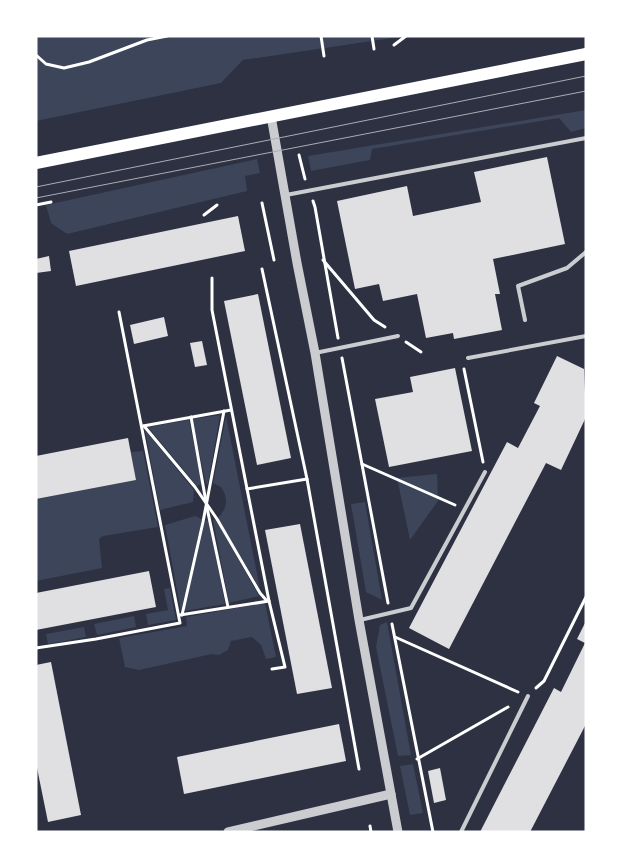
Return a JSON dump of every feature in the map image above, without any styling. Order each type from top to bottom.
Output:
[{"type":"main road","points":[[36,163],[586,54]]},
{"type":"street","points":[[270,116],[315,353],[359,620],[398,832]]},
{"type":"street","points":[[228,832],[390,794]]},
{"type":"lane","points":[[285,196],[586,138]]},
{"type":"lane","points":[[525,320],[518,286],[567,268],[586,252]]},
{"type":"lane","points":[[315,353],[398,336]]},
{"type":"lane","points":[[468,358],[586,336]]},
{"type":"lane","points":[[359,620],[412,608],[485,472]]},
{"type":"lane","points":[[461,832],[528,696]]},
{"type":"path","points":[[36,55],[46,64],[64,68],[90,62],[147,40],[167,36]]},
{"type":"path","points":[[321,36],[324,56]]},
{"type":"path","points":[[372,36],[374,49]]},
{"type":"path","points":[[394,45],[406,36]]},
{"type":"path","points":[[299,155],[308,192],[315,207],[323,259],[433,832]]},
{"type":"path","points":[[36,206],[51,202]]},
{"type":"path","points":[[262,203],[274,260]]},
{"type":"path","points":[[204,215],[218,205]]},
{"type":"path","points":[[323,259],[374,320],[421,352]]},
{"type":"path","points":[[262,269],[307,479],[359,769]]},
{"type":"path","points":[[212,278],[212,310],[268,601],[284,667],[272,669]]},
{"type":"path","points":[[36,648],[180,623],[180,615],[120,312]]},
{"type":"path","points":[[464,369],[482,462]]},
{"type":"path","points":[[143,426],[232,410]]},
{"type":"path","points":[[180,615],[206,504],[224,411]]},
{"type":"path","points":[[191,417],[206,504],[228,607]]},
{"type":"path","points":[[143,426],[195,487],[260,593],[268,601]]},
{"type":"path","points":[[362,464],[464,509]]},
{"type":"path","points":[[247,489],[307,479]]},
{"type":"path","points":[[418,759],[528,696],[544,681],[586,597]]},
{"type":"path","points":[[180,615],[268,601]]},
{"type":"path","points":[[395,636],[528,696]]},
{"type":"path","points":[[370,826],[371,832]]},
{"type":"shaded area","points":[[36,36],[406,36],[243,60],[221,83],[36,121]]},
{"type":"shaded area","points":[[586,110],[586,128],[571,132],[559,118],[372,149],[370,160],[311,171],[308,156]]},
{"type":"shaded area","points":[[257,159],[260,173],[245,176],[247,191],[67,234],[51,223],[46,205]]},
{"type":"shaded area","points":[[220,415],[208,484],[206,484],[192,419]]},
{"type":"shaded area","points":[[226,416],[260,589],[218,518],[225,507],[226,499],[221,487],[213,483]]},
{"type":"shaded area","points":[[189,420],[202,484],[197,486],[148,427]]},
{"type":"shaded area","points":[[145,430],[194,490],[193,502],[160,510]]},
{"type":"shaded area","points":[[143,451],[158,527],[103,536],[99,539],[102,568],[36,581],[36,499],[136,480],[131,452]]},
{"type":"shaded area","points":[[437,474],[438,501],[410,540],[397,478]]},
{"type":"shaded area","points":[[365,502],[382,600],[366,592],[351,504]]},
{"type":"shaded area","points":[[195,516],[202,519],[181,612],[165,525]]},
{"type":"shaded area","points":[[216,519],[259,596],[229,603],[213,520]]},
{"type":"shaded area","points":[[209,520],[225,604],[184,611],[205,521]]},
{"type":"shaded area","points":[[170,588],[176,620],[148,625],[146,614],[168,610],[164,589]]},
{"type":"shaded area","points":[[265,603],[276,657],[266,659],[261,645],[252,637],[231,641],[228,650],[219,655],[212,654],[139,670],[125,667],[119,638],[187,626],[186,617]]},
{"type":"shaded area","points":[[134,616],[136,627],[97,635],[94,624]]},
{"type":"shaded area","points":[[387,622],[411,755],[398,756],[376,647],[380,625]]},
{"type":"shaded area","points":[[84,627],[86,637],[48,644],[46,634]]},
{"type":"shaded area","points":[[413,764],[423,813],[410,815],[400,766]]},
{"type":"building","points":[[547,157],[565,244],[493,259],[500,294],[495,294],[502,330],[454,339],[453,333],[426,338],[417,294],[383,301],[379,284],[355,289],[337,201],[407,186],[413,216],[481,202],[474,172]]},
{"type":"building","points":[[238,216],[245,251],[76,286],[69,251]]},
{"type":"building","points":[[49,256],[51,271],[36,273],[36,259]]},
{"type":"building","points":[[258,294],[291,458],[257,465],[224,301]]},
{"type":"building","points":[[164,317],[168,336],[134,344],[130,325]]},
{"type":"building","points":[[202,341],[207,365],[195,367],[190,343]]},
{"type":"building","points":[[557,356],[584,369],[586,417],[561,470],[546,463],[449,649],[409,628],[507,442],[518,448],[540,406],[534,403]]},
{"type":"building","points":[[455,368],[472,451],[389,467],[375,399],[413,392],[410,377]]},
{"type":"building","points":[[128,438],[136,480],[36,499],[36,456]]},
{"type":"building","points":[[300,524],[332,688],[297,694],[265,530]]},
{"type":"building","points":[[149,571],[156,607],[36,630],[36,593]]},
{"type":"building","points":[[586,621],[586,724],[530,832],[480,832],[554,688],[561,692],[585,643],[577,639]]},
{"type":"building","points":[[51,662],[81,815],[48,822],[36,763],[36,665]]},
{"type":"building","points":[[339,724],[346,761],[184,794],[177,757]]},
{"type":"building","points":[[440,768],[446,800],[434,803],[428,771]]},
{"type":"tram line","points":[[36,187],[586,76]]},
{"type":"tram line","points":[[36,198],[586,91]]}]
